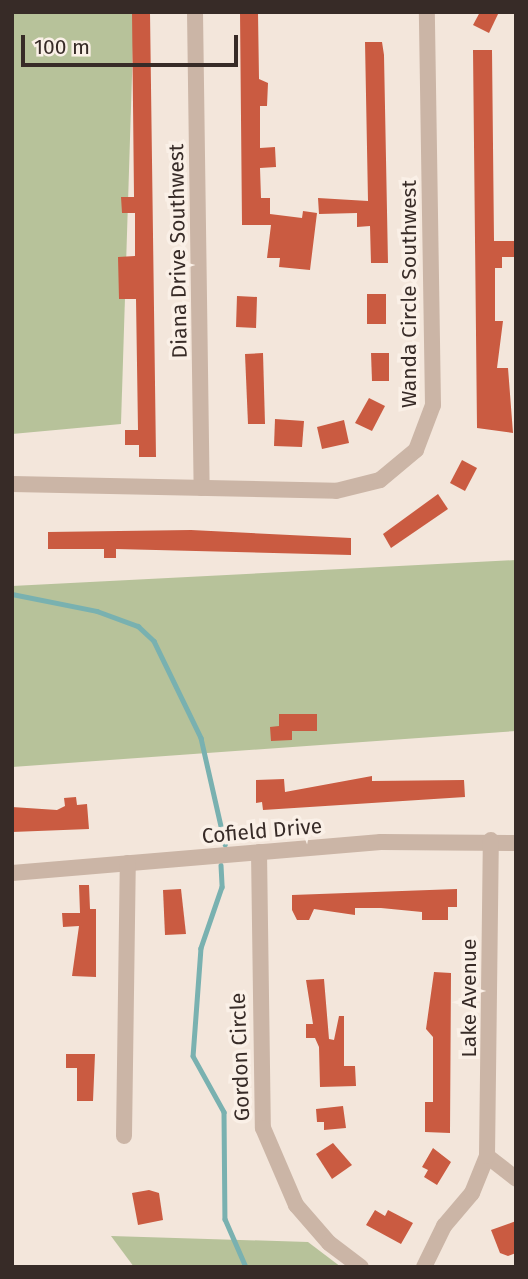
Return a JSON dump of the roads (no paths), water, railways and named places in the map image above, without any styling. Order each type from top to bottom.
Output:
[{"type":"street","name":"Diana Drive Southwest","points":[[195,12],[202,488]]},
{"type":"street","name":"Wanda Circle Southwest","points":[[12,484],[360,488],[398,468],[428,430],[433,405],[427,12]]},
{"type":"street","name":"Cofield Drive","points":[[12,873],[258,852],[491,840],[516,843]]},
{"type":"street","name":"Lake Avenue","points":[[487,1156],[491,840]]},
{"type":"street","name":"Gordon Circle","points":[[258,852],[263,1128],[296,1205],[329,1244],[361,1267]]},
{"type":"street","points":[[124,1136],[128,863]]},
{"type":"street","points":[[424,1267],[444,1226],[472,1194],[487,1156],[516,1179]]},
{"type":"waterway","points":[[12,594],[97,611],[138,626],[154,641],[201,738],[225,844]]},
{"type":"waterway","points":[[221,865],[222,887],[201,948],[193,1056],[224,1112],[225,1219],[246,1267]]}]
